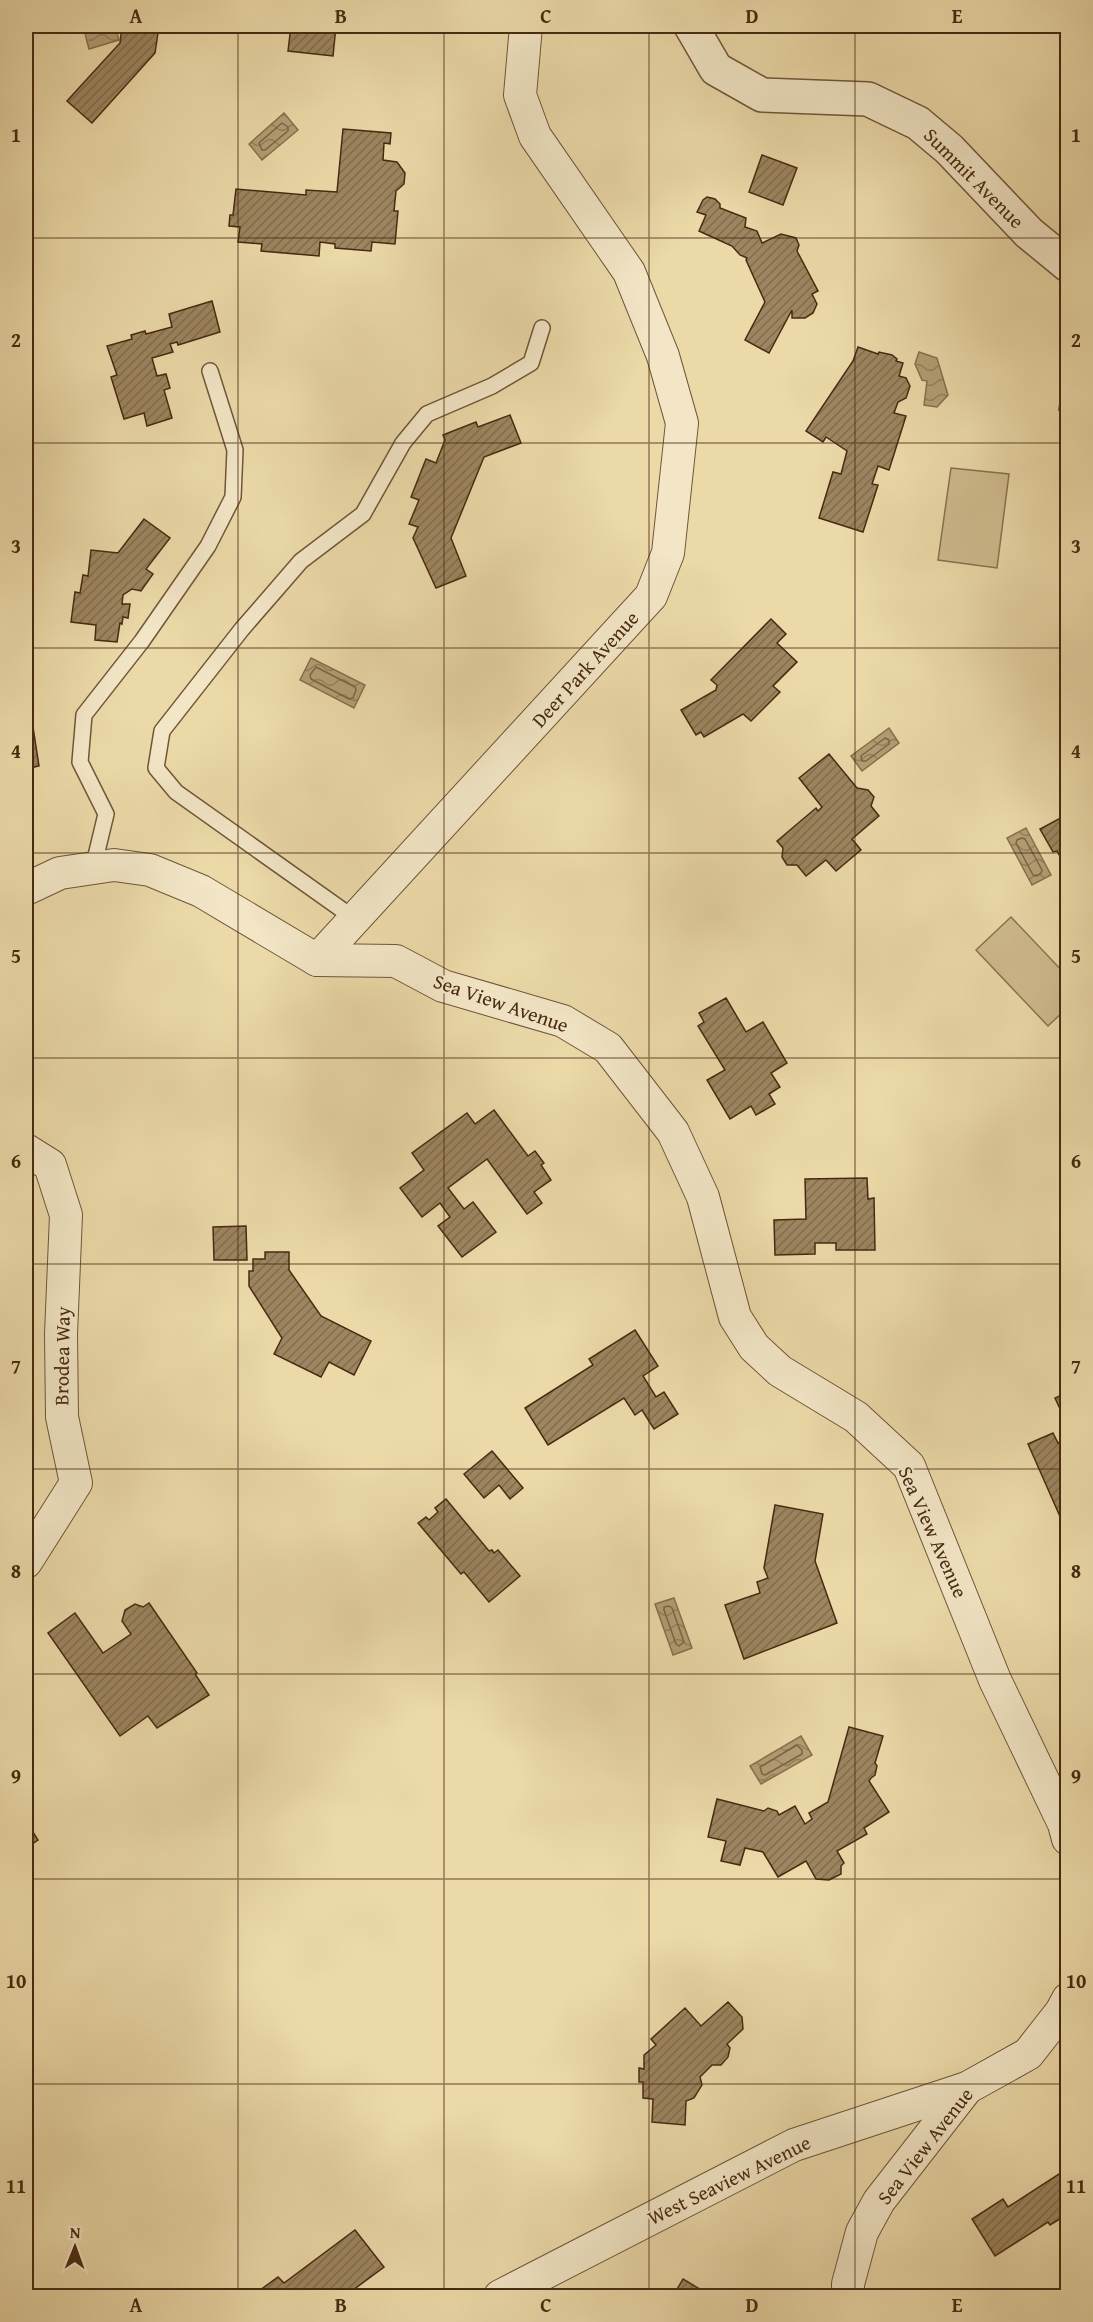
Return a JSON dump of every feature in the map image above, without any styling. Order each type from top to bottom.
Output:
[{"type":"street","name":"Deer Park Avenue","points":[[317,960],[651,596],[668,553],[682,423],[663,356],[629,272],[535,136],[520,95],[526,26]]},
{"type":"street","name":"Summit Avenue","points":[[691,26],[716,69],[762,95],[868,99],[918,123],[949,149],[1029,233],[1068,265]]},
{"type":"street","points":[[26,889],[60,873],[114,865],[150,870],[201,891],[317,960]]},
{"type":"street","name":"Sea View Avenue","points":[[317,960],[396,961],[443,986],[563,1021],[608,1048],[673,1132],[703,1197],[735,1317],[754,1347],[780,1371],[856,1417],[909,1466],[995,1680],[1064,1824],[1068,1839]]},
{"type":"street","name":"Brodea Way","points":[[26,1150],[50,1165],[66,1215],[61,1334],[62,1417],[76,1483],[26,1562]]},
{"type":"street","name":"Sea View Avenue","points":[[848,2296],[848,2284],[862,2232],[879,2201],[967,2088],[1028,2054],[1061,2013],[1068,1999]]},
{"type":"street","name":"West Seaview Avenue","points":[[500,2296],[794,2145],[967,2088]]},
{"type":"lane","points":[[355,919],[176,792],[156,768],[162,730],[242,628],[301,561],[363,514],[403,443],[428,414],[492,386],[531,363],[542,328]]},
{"type":"lane","points":[[93,868],[106,814],[80,762],[84,715],[142,641],[208,546],[233,497],[235,450],[210,370]]},
{"type":"shaded area","points":[[951,468],[1009,474],[997,568],[938,560]]},
{"type":"shaded area","points":[[1011,917],[1067,976],[1067,1008],[1048,1026],[976,950]]},
{"type":"water","points":[[83,26],[115,26],[119,40],[89,49]]},
{"type":"water","points":[[284,113],[298,130],[262,160],[249,144]]},
{"type":"water","points":[[919,352],[937,358],[948,395],[937,407],[924,405],[927,381],[922,380],[915,364]]},
{"type":"water","points":[[311,658],[365,685],[354,708],[300,680]]},
{"type":"water","points":[[889,728],[899,743],[862,771],[851,756]]},
{"type":"water","points":[[1026,828],[1051,875],[1032,885],[1007,838]]},
{"type":"water","points":[[674,1598],[692,1648],[673,1655],[655,1604]]},
{"type":"water","points":[[801,1736],[812,1755],[761,1784],[750,1766]]},
{"type":"building","points":[[122,26],[159,26],[155,53],[92,123],[67,101],[120,43]]},
{"type":"building","points":[[291,26],[336,26],[333,56],[288,51]]},
{"type":"building","points":[[343,129],[391,133],[390,144],[384,143],[383,160],[397,162],[405,173],[404,184],[396,191],[394,211],[398,211],[395,244],[372,242],[371,251],[335,248],[335,244],[320,242],[319,256],[261,251],[262,244],[238,242],[240,227],[229,226],[230,215],[233,215],[236,189],[306,195],[306,190],[337,192]]},
{"type":"building","points":[[762,155],[797,168],[783,205],[749,192]]},
{"type":"building","points":[[707,197],[715,199],[720,204],[720,208],[746,218],[745,227],[757,231],[762,243],[781,234],[796,238],[799,245],[797,251],[818,291],[812,294],[817,304],[813,313],[805,318],[792,318],[792,310],[769,353],[745,340],[765,302],[747,258],[740,255],[732,246],[699,231],[706,215],[697,212]]},
{"type":"building","points":[[212,301],[220,332],[178,345],[177,342],[170,344],[173,352],[152,358],[157,376],[166,374],[170,388],[164,390],[172,418],[147,426],[144,413],[124,419],[111,377],[117,375],[107,346],[132,339],[131,335],[145,331],[146,334],[172,327],[169,314]]},
{"type":"building","points":[[858,347],[878,354],[879,352],[892,355],[897,359],[896,361],[903,363],[899,376],[906,378],[910,386],[906,398],[898,402],[894,413],[906,416],[889,470],[878,466],[872,484],[878,485],[863,532],[819,518],[833,472],[841,474],[847,451],[826,437],[823,442],[806,431],[853,361]]},
{"type":"building","points":[[1063,376],[1068,376],[1068,411],[1059,410]]},
{"type":"building","points":[[510,415],[521,443],[484,457],[451,538],[466,576],[436,588],[413,538],[418,527],[409,524],[419,500],[411,497],[426,459],[436,463],[445,440],[443,435],[476,422],[478,427]]},
{"type":"building","points":[[144,519],[170,538],[146,569],[153,574],[141,591],[132,589],[123,595],[122,604],[130,604],[128,618],[123,617],[122,624],[120,623],[117,642],[95,640],[96,625],[71,622],[75,592],[80,593],[83,575],[88,576],[91,550],[118,553]]},
{"type":"building","points":[[771,619],[786,634],[777,643],[797,662],[773,686],[780,692],[751,721],[743,714],[704,737],[701,732],[696,735],[681,710],[716,690],[717,685],[711,680]]},
{"type":"building","points":[[33,727],[39,766],[26,769],[26,728]]},
{"type":"building","points":[[829,754],[857,788],[868,790],[874,797],[871,806],[879,816],[852,839],[861,850],[836,871],[826,860],[806,876],[797,865],[787,865],[782,857],[783,848],[777,841],[816,808],[818,811],[822,807],[799,778]]},
{"type":"building","points":[[1068,814],[1068,871],[1057,851],[1053,852],[1040,829]]},
{"type":"building","points":[[726,998],[746,1032],[763,1022],[787,1063],[771,1073],[780,1087],[769,1094],[775,1104],[756,1115],[751,1106],[730,1119],[707,1080],[725,1070],[698,1026],[704,1022],[699,1013]]},
{"type":"building","points":[[494,1110],[528,1156],[535,1151],[544,1163],[541,1165],[551,1180],[534,1192],[542,1203],[527,1214],[487,1159],[448,1188],[464,1209],[473,1202],[496,1232],[462,1257],[438,1226],[450,1217],[440,1203],[422,1217],[400,1188],[424,1170],[412,1153],[467,1113],[475,1124]]},
{"type":"building","points":[[867,1178],[868,1199],[874,1198],[875,1250],[836,1250],[836,1243],[815,1243],[815,1254],[775,1255],[774,1220],[806,1219],[805,1179]]},
{"type":"building","points":[[246,1226],[247,1260],[214,1260],[213,1227]]},
{"type":"building","points":[[265,1252],[289,1252],[289,1270],[321,1316],[371,1341],[354,1375],[329,1362],[321,1377],[274,1354],[282,1338],[249,1286],[249,1271],[253,1271],[253,1259],[265,1259]]},
{"type":"building","points":[[635,1330],[658,1366],[643,1376],[656,1397],[664,1392],[678,1414],[654,1429],[642,1410],[635,1415],[624,1398],[548,1445],[525,1408],[593,1365],[589,1359]]},
{"type":"building","points":[[1068,1392],[1068,1426],[1055,1398]]},
{"type":"building","points":[[1053,1433],[1058,1443],[1068,1439],[1066,1530],[1028,1444]]},
{"type":"building","points":[[492,1451],[523,1488],[510,1499],[499,1485],[484,1498],[464,1474]]},
{"type":"building","points":[[446,1499],[489,1551],[492,1550],[494,1553],[498,1550],[520,1576],[489,1602],[464,1572],[461,1574],[418,1523],[426,1517],[429,1520],[438,1512],[435,1508]]},
{"type":"building","points":[[775,1505],[823,1514],[815,1561],[837,1623],[744,1659],[725,1605],[760,1593],[757,1582],[768,1578],[764,1568]]},
{"type":"building","points":[[149,1603],[197,1673],[195,1674],[209,1695],[157,1728],[148,1716],[120,1736],[48,1633],[75,1613],[103,1653],[131,1634],[122,1621],[125,1610],[135,1604],[143,1607]]},
{"type":"building","points":[[849,1727],[883,1736],[875,1763],[877,1766],[875,1775],[869,1781],[889,1812],[864,1828],[867,1834],[837,1851],[844,1863],[841,1866],[841,1874],[829,1880],[816,1879],[806,1861],[778,1877],[763,1852],[745,1848],[740,1865],[721,1861],[726,1841],[708,1837],[717,1799],[764,1811],[768,1808],[777,1811],[779,1815],[795,1806],[805,1824],[812,1819],[809,1813],[828,1802]]},
{"type":"building","points":[[26,1821],[38,1840],[26,1848]]},
{"type":"building","points":[[728,2002],[742,2017],[743,2029],[727,2044],[730,2048],[728,2057],[721,2065],[712,2065],[700,2077],[702,2085],[694,2098],[686,2101],[685,2125],[652,2122],[653,2099],[643,2098],[643,2082],[639,2082],[639,2068],[644,2069],[644,2055],[656,2045],[651,2039],[685,2008],[701,2026]]},
{"type":"building","points":[[1059,2174],[1068,2187],[1068,2214],[1050,2225],[1048,2222],[995,2256],[972,2219],[1003,2199],[1008,2207]]},
{"type":"building","points":[[355,2230],[384,2267],[345,2296],[252,2296],[278,2277],[284,2283]]},
{"type":"building","points":[[683,2279],[708,2294],[706,2296],[673,2296]]}]
